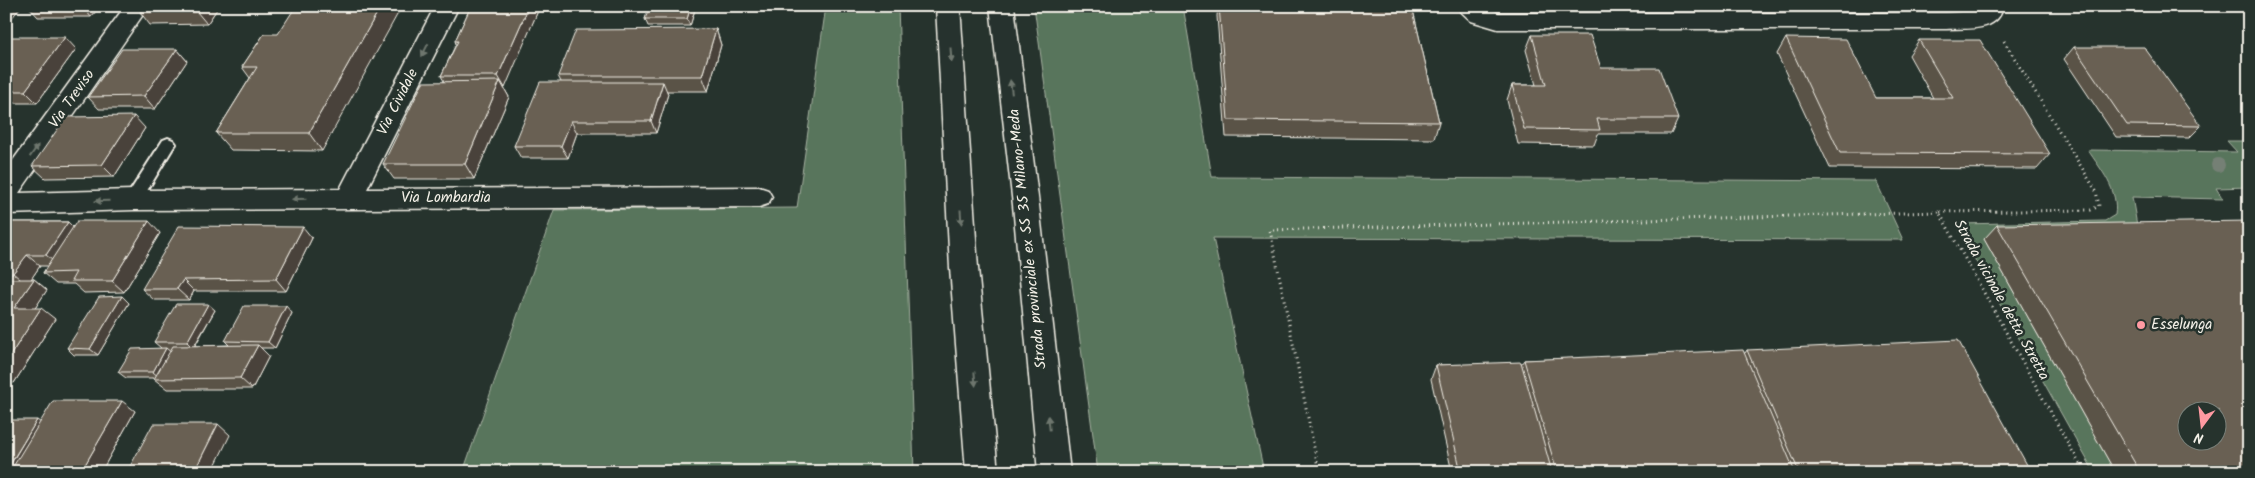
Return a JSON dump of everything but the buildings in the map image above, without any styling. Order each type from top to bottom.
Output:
[{"type":"main road","name":"Via Treviso","points":[[6,191],[137,6]]},
{"type":"main road","name":"Via Cividale","points":[[348,198],[447,6]]},
{"type":"main road","points":[[948,6],[964,268],[982,472]]},
{"type":"main road","name":"Strada provinciale ex SS 35 Milano-Meda","points":[[1002,6],[1054,472]]},
{"type":"main road","points":[[1467,6],[1479,15],[1498,21],[1987,13]]},
{"type":"main road","name":"Via Lombardia","points":[[6,204],[133,200],[348,198],[759,197]]},
{"type":"lane","points":[[133,200],[168,144]]},
{"type":"path","name":"Strada vicinale detta Stretta","points":[[1987,13],[2096,191],[2099,206],[2090,210],[1939,212],[2084,472]]},
{"type":"path","points":[[1319,472],[1270,230],[1939,212]]},
{"type":"green space","points":[[826,6],[898,6],[914,472],[463,472],[554,210],[797,208]]},
{"type":"green space","points":[[1034,6],[1183,6],[1212,177],[1876,181],[1903,240],[1213,238],[1264,472],[1098,472]]},
{"type":"green space","points":[[2227,141],[2249,141],[2249,187],[2216,188],[2223,199],[2132,197],[2139,237],[1984,239],[2115,472],[2094,472],[1960,233],[1959,224],[2105,221],[2115,215],[2114,197],[2108,181],[2088,150],[2237,152]]},
{"type":"place","name":"Esselunga","points":[[2141,325]]}]
